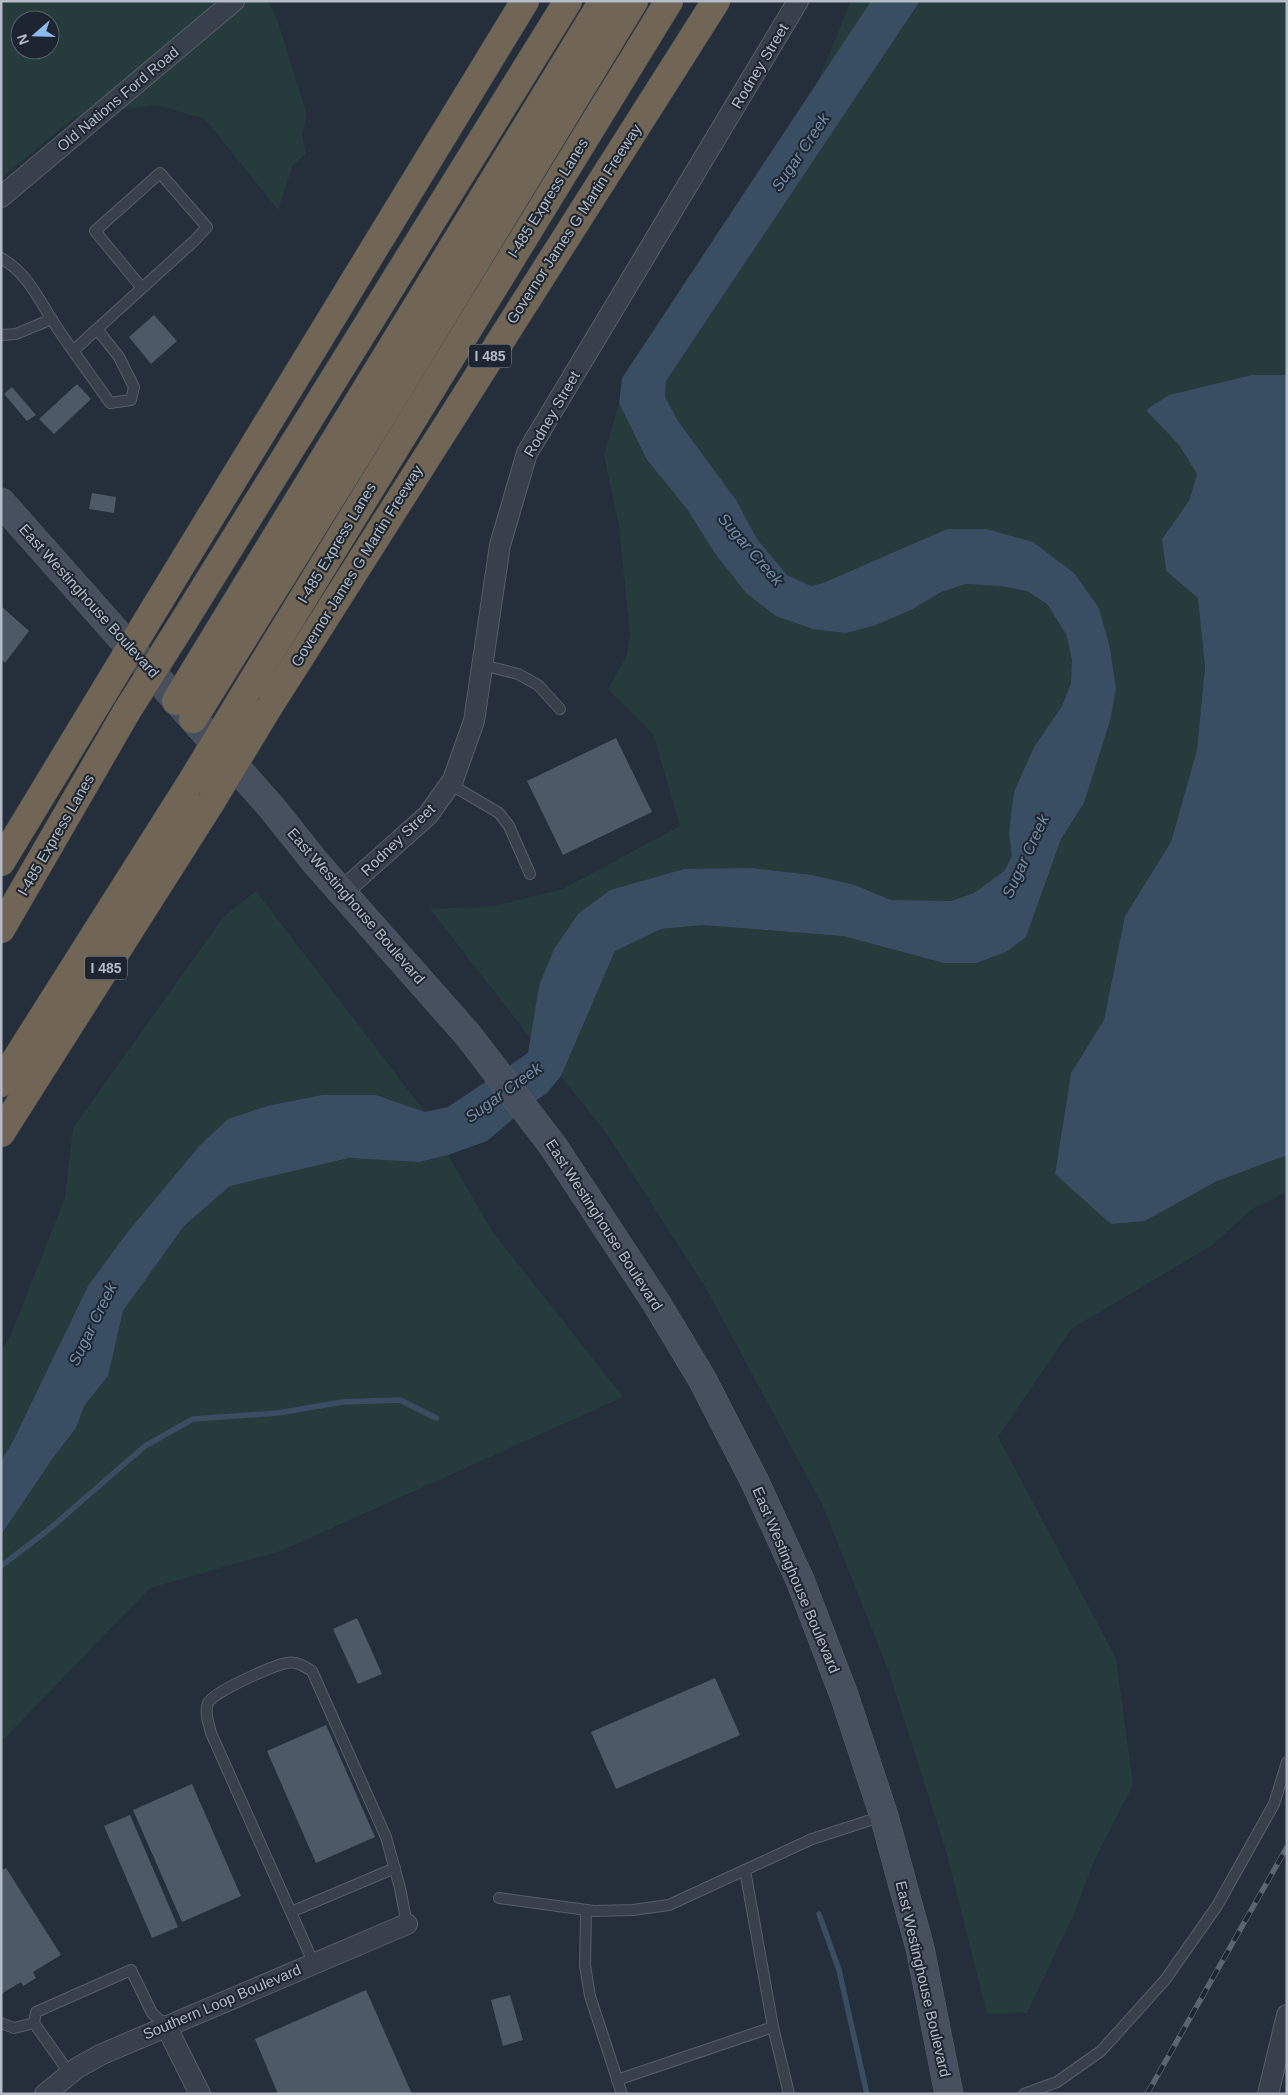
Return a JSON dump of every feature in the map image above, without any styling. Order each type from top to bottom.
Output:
[{"type":"highway","points":[[1,862],[524,1]]},
{"type":"highway","name":"I-485 Express Lanes","points":[[1,929],[127,711],[568,1]]},
{"type":"highway","points":[[185,710],[603,1]]},
{"type":"highway","points":[[185,710],[393,398],[634,1]]},
{"type":"highway","name":"I-485 Express Lanes","points":[[1,1083],[192,781],[669,1]]},
{"type":"highway","name":"Governor James G Martin Freeway","points":[[1,1133],[716,1]]},
{"type":"main road","name":"East Westinghouse Boulevard","points":[[1,502],[468,1035],[525,1108],[599,1212],[702,1379],[755,1482],[800,1580],[844,1695],[884,1816],[920,1948],[949,2094]]},
{"type":"street","name":"Old Nations Ford Road","points":[[1,197],[234,1]]},
{"type":"street","name":"Rodney Street","points":[[343,891],[428,814],[450,784],[474,721],[500,545],[527,453],[798,1]]},
{"type":"street","name":"Southern Loop Boulevard","points":[[45,2094],[70,2074],[100,2055],[407,1924]]},
{"type":"street","points":[[1268,2094],[1287,2015]]},
{"type":"street","points":[[166,2026],[200,2094]]},
{"type":"lane","points":[[74,350],[142,288],[207,227],[160,173],[95,231],[142,288]]},
{"type":"lane","points":[[1,258],[16,266],[39,294],[52,319],[110,402],[131,400],[134,387],[119,357],[97,329]]},
{"type":"lane","points":[[1,335],[16,334],[52,319]]},
{"type":"lane","points":[[483,665],[518,674],[538,685],[560,709]]},
{"type":"lane","points":[[450,784],[499,813],[509,826],[530,874]]},
{"type":"lane","points":[[314,1964],[211,1733],[206,1715],[208,1702],[220,1690],[288,1662],[301,1664],[312,1671],[386,1837],[407,1924]]},
{"type":"lane","points":[[1024,2094],[1057,2082],[1100,2051],[1165,1980],[1217,1906],[1274,1804],[1287,1762]]},
{"type":"lane","points":[[499,1898],[586,1910],[632,1910],[669,1905],[812,1839],[884,1816]]},
{"type":"lane","points":[[291,1912],[395,1868]]},
{"type":"lane","points":[[745,1870],[773,2027],[789,2094]]},
{"type":"lane","points":[[586,1910],[585,1965],[590,1996],[622,2094]]},
{"type":"lane","points":[[70,2074],[34,2023],[36,2012],[131,1970],[152,2013],[166,2026]]},
{"type":"lane","points":[[1,2023],[14,2028],[34,2023]]},
{"type":"lane","points":[[618,2080],[773,2027]]},
{"type":"green space","points":[[1,1],[268,1],[278,22],[307,115],[302,135],[306,154],[293,165],[278,210],[205,119],[157,105],[76,116],[1,178]]},
{"type":"green space","points":[[851,1],[871,1],[817,84]]},
{"type":"green space","points":[[920,1],[1287,1],[1287,375],[1252,375],[1169,395],[1146,410],[1179,445],[1197,474],[1189,501],[1162,540],[1166,571],[1198,598],[1205,667],[1197,750],[1171,842],[1125,916],[1104,1020],[1071,1073],[1055,1173],[1145,1221],[1231,1175],[1249,1167],[1287,1156],[1287,1192],[1252,1209],[1211,1246],[1071,1329],[998,1437],[1116,1658],[1133,1785],[1094,1861],[1073,1916],[1027,2013],[987,2014],[946,1851],[889,1672],[823,1506],[706,1288],[606,1133],[561,1076],[615,951],[661,929],[702,925],[843,936],[944,963],[976,963],[1026,937],[1061,839],[1084,803],[1110,721],[1116,689],[1110,648],[1099,608],[947,529],[823,583],[811,586],[787,575],[757,539],[736,500],[678,421],[665,398],[666,381]]},
{"type":"green space","points":[[619,403],[647,460],[687,509],[714,552],[746,593],[876,625],[911,610],[940,592],[966,584],[1000,586],[1027,591],[1047,604],[1066,634],[1072,660],[1071,683],[1062,706],[1034,747],[1009,833],[1012,856],[1004,871],[974,893],[951,901],[891,900],[855,885],[812,875],[750,868],[684,869],[610,890],[579,913],[539,986],[532,1040],[430,909],[494,906],[563,889],[680,826],[653,734],[608,689],[626,657],[630,634],[619,526],[604,455]]},
{"type":"green space","points":[[256,891],[425,1112],[376,1095],[322,1095],[267,1106],[228,1119],[200,1145],[126,1234],[88,1286],[11,1445],[1,1460],[1,1351],[10,1337],[65,1198],[73,1128],[224,916]]},
{"type":"green space","points":[[448,1155],[492,1231],[623,1397],[281,1551],[150,1588],[1,1742],[1,1535],[53,1458],[76,1428],[84,1406],[108,1376],[123,1311],[184,1226],[230,1186],[349,1158],[419,1162]]},
{"type":"water","name":"Sugar Creek","points":[[871,1],[920,1],[666,381],[665,397],[678,421],[736,500],[757,539],[787,575],[811,586],[823,583],[947,529],[986,529],[1033,542],[1074,573],[1099,608],[1110,648],[1116,689],[1110,721],[1084,803],[1061,839],[1026,937],[1006,952],[976,963],[944,963],[843,936],[702,925],[661,929],[615,951],[561,1076],[547,1093],[487,1141],[448,1155],[419,1162],[349,1158],[230,1186],[184,1226],[123,1311],[108,1376],[84,1406],[76,1428],[53,1458],[1,1535],[1,1460],[11,1445],[88,1286],[126,1234],[200,1145],[228,1119],[267,1106],[322,1095],[376,1095],[425,1112],[448,1107],[528,1053],[539,986],[554,949],[579,913],[610,890],[684,869],[751,868],[812,875],[855,885],[891,900],[951,901],[974,893],[1004,871],[1012,856],[1009,833],[1014,792],[1034,747],[1062,706],[1071,683],[1072,660],[1066,634],[1047,604],[1027,591],[1000,586],[966,584],[941,592],[911,610],[876,625],[846,633],[813,629],[776,616],[746,593],[714,552],[687,509],[647,460],[619,403],[622,378]]},
{"type":"water","points":[[1252,375],[1287,375],[1287,1156],[1217,1181],[1145,1221],[1111,1224],[1055,1174],[1071,1073],[1104,1020],[1125,916],[1171,842],[1197,750],[1205,667],[1198,598],[1166,571],[1162,539],[1189,501],[1197,474],[1179,445],[1146,410],[1169,395]]},
{"type":"building","points":[[154,315],[177,341],[151,364],[129,337]]},
{"type":"building","points":[[77,384],[91,399],[54,434],[39,419]]},
{"type":"building","points":[[12,387],[36,415],[27,421],[4,394]]},
{"type":"building","points":[[92,493],[116,497],[114,513],[89,509]]},
{"type":"building","points":[[1,606],[29,631],[5,663],[1,659]]},
{"type":"building","points":[[616,738],[652,812],[563,855],[527,781]]},
{"type":"building","points":[[357,1618],[382,1674],[358,1684],[333,1629]]},
{"type":"building","points":[[715,1678],[740,1735],[616,1789],[591,1732]]},
{"type":"building","points":[[326,1725],[375,1837],[316,1863],[267,1751]]},
{"type":"building","points":[[192,1784],[241,1896],[182,1922],[133,1810]]},
{"type":"building","points":[[130,1815],[178,1927],[152,1938],[104,1826]]},
{"type":"building","points":[[6,1868],[61,1955],[33,1972],[36,1978],[23,1986],[21,1982],[1,1994],[1,1871]]},
{"type":"building","points":[[366,1990],[412,2094],[278,2094],[255,2039]]},
{"type":"building","points":[[510,1995],[523,2040],[503,2046],[491,2000]]},
{"type":"waterway","points":[[1,1566],[47,1531],[145,1446],[193,1419],[278,1413],[343,1402],[400,1400],[436,1418]]},
{"type":"waterway","points":[[819,1914],[839,1970],[867,2094]]},
{"type":"railway","points":[[1147,2094],[1287,1847]]}]
